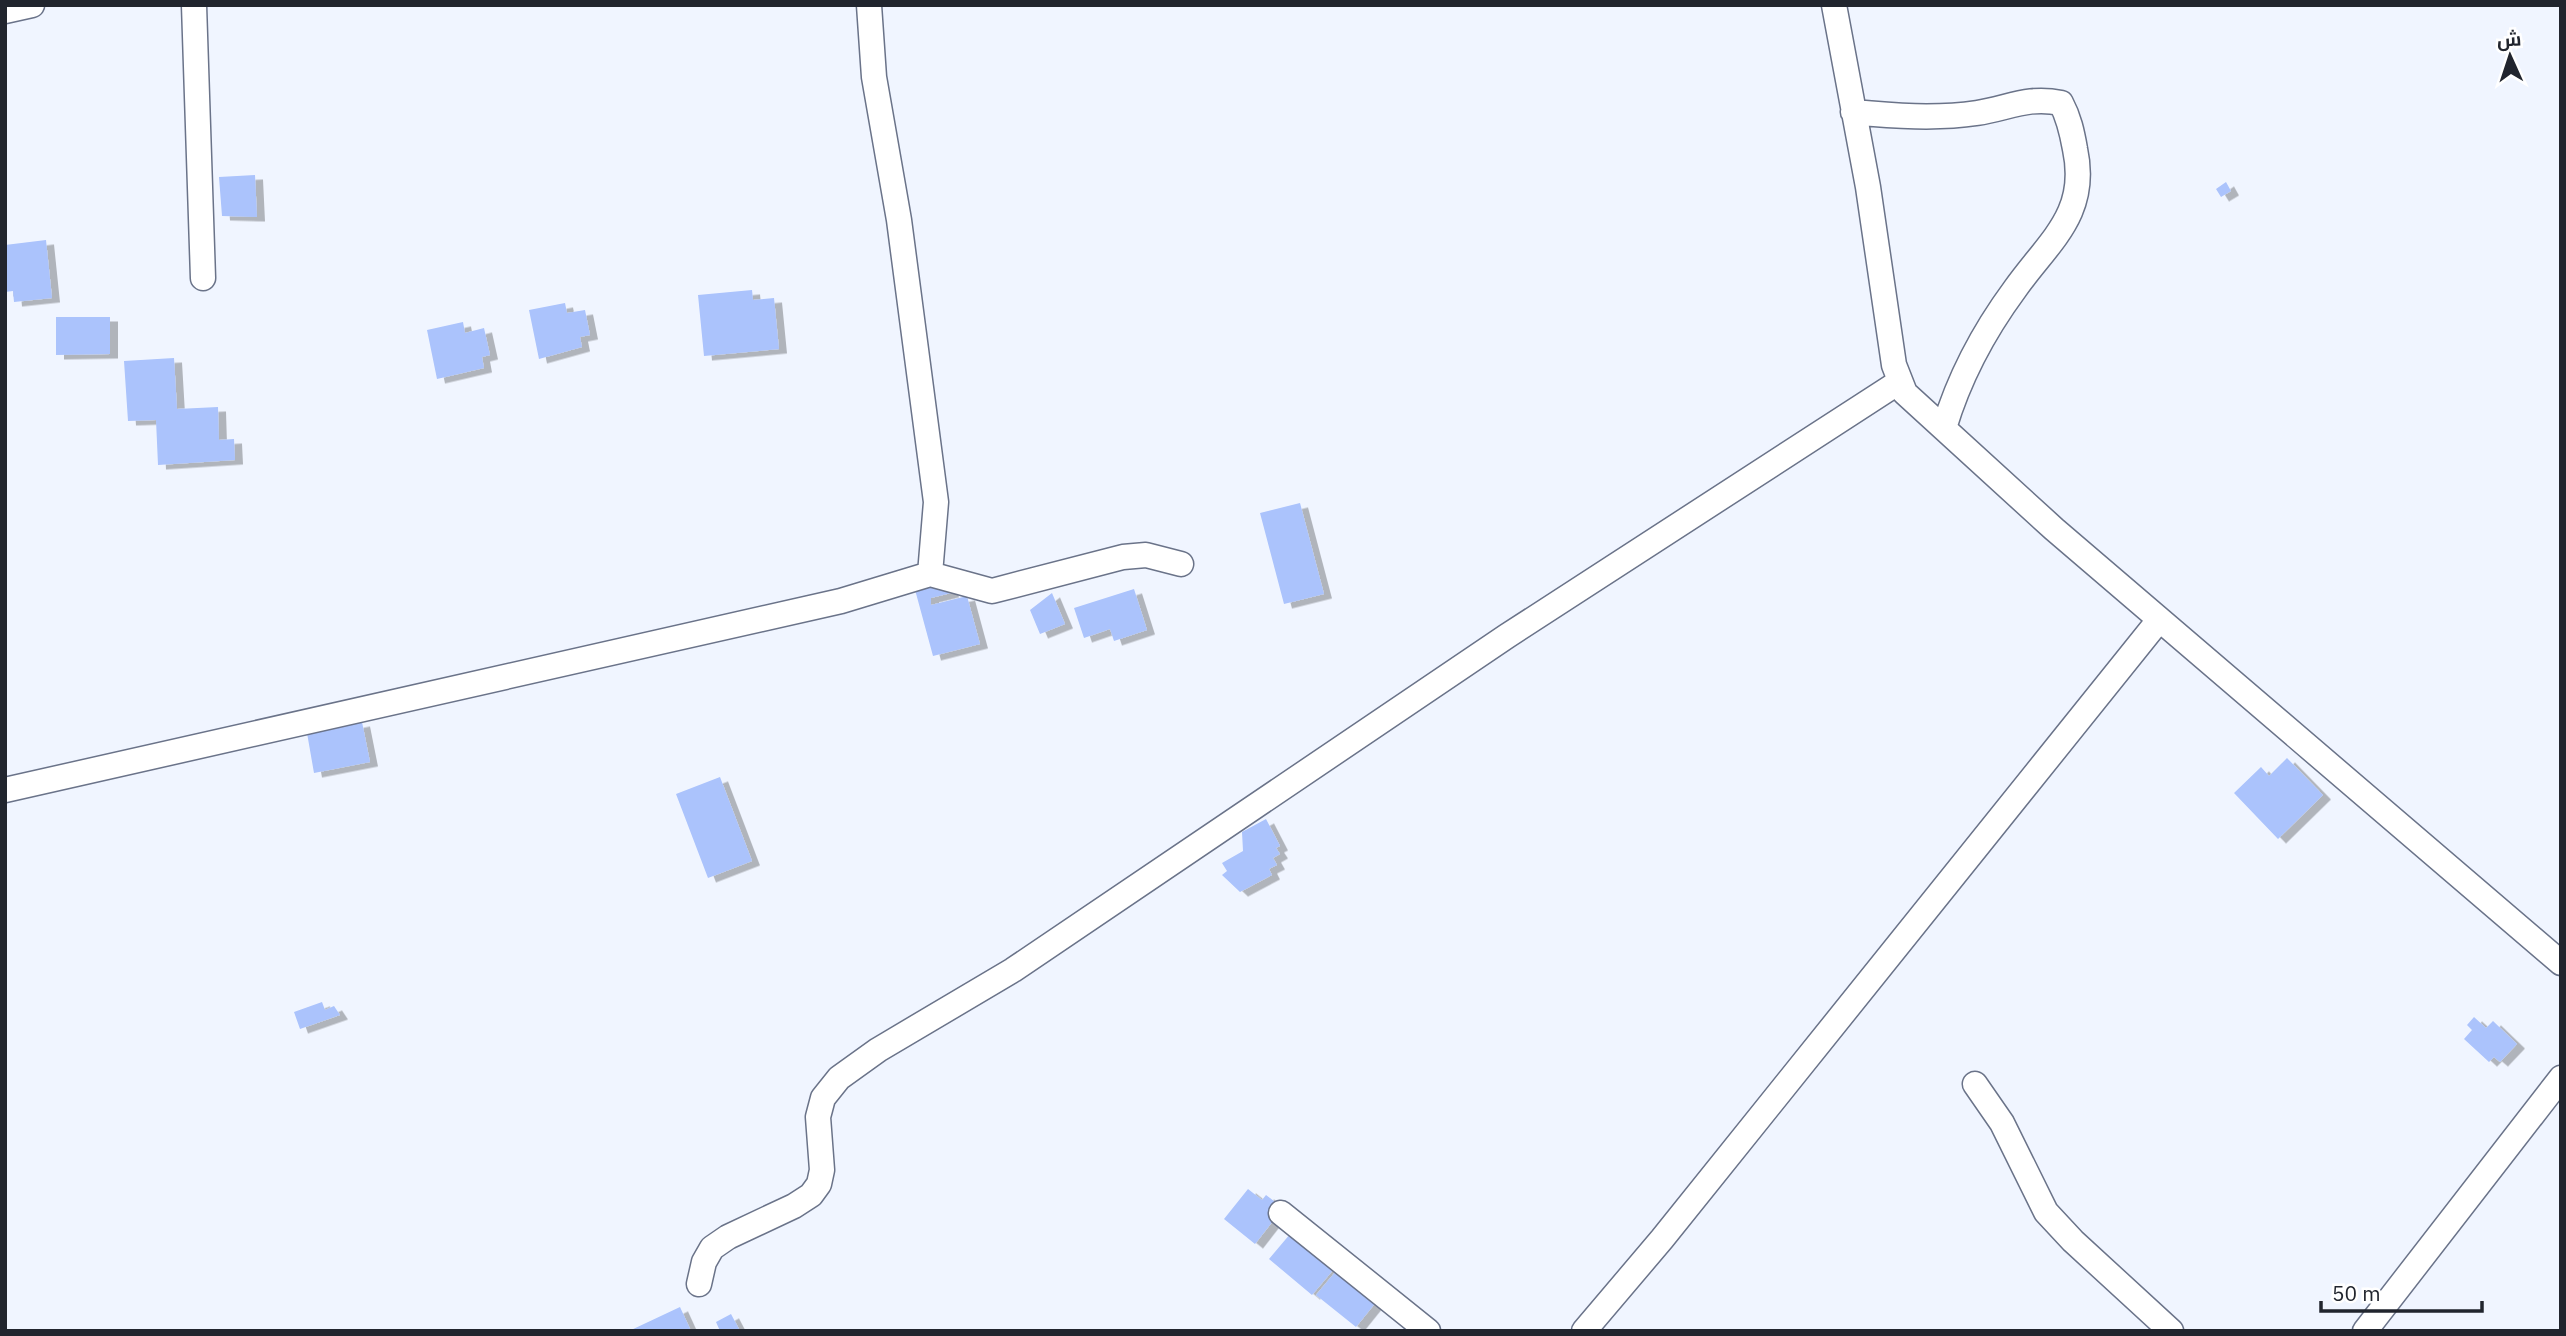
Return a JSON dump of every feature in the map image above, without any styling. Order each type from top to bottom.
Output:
[{"type":"street","points":[[5,11],[32,5]]},
{"type":"street","points":[[194,5],[203,278]]},
{"type":"street","points":[[869,5],[874,77],[899,220],[936,502],[930,574]]},
{"type":"street","points":[[1834,5],[1868,187],[1891,352],[1899,382],[1905,393],[2054,529],[2561,963]]},
{"type":"street","points":[[1853,112],[1931,117],[1978,113],[2039,98],[2061,103],[2068,117],[2080,171],[2077,198],[2066,224],[2014,290],[1971,360],[1944,428]]},
{"type":"street","points":[[699,1284],[704,1262],[712,1248],[728,1237],[794,1206],[811,1195],[819,1184],[822,1170],[818,1117],[824,1098],[839,1078],[878,1050],[1013,970],[1507,636],[1899,382]]},
{"type":"street","points":[[5,790],[841,601],[930,574],[992,591],[1123,557],[1146,555],[1181,564]]},
{"type":"street","points":[[1584,1331],[1662,1239],[2159,620]]},
{"type":"street","points":[[1975,1084],[2002,1123],[2046,1212],[2073,1241],[2171,1331]]},
{"type":"street","points":[[2373,1328],[2559,1085]]},
{"type":"street","points":[[1281,1213],[1428,1331]]},
{"type":"building","points":[[255,175],[257,217],[222,216],[219,177]]},
{"type":"building","points":[[2226,182],[2231,191],[2221,197],[2216,189]]},
{"type":"building","points":[[46,240],[52,298],[14,302],[13,291],[5,292],[5,245]]},
{"type":"building","points":[[752,290],[753,300],[774,298],[779,349],[704,356],[698,295]]},
{"type":"building","points":[[565,303],[567,313],[585,310],[590,335],[580,337],[582,347],[539,359],[529,310]]},
{"type":"building","points":[[56,317],[110,317],[110,354],[56,355]]},
{"type":"building","points":[[463,322],[465,333],[484,328],[490,355],[482,357],[484,368],[437,379],[427,330]]},
{"type":"building","points":[[174,358],[177,409],[218,407],[219,440],[234,439],[235,460],[158,465],[156,420],[128,421],[124,361]]},
{"type":"building","points":[[1300,503],[1324,594],[1284,604],[1260,513]]},
{"type":"building","points":[[947,578],[951,593],[931,598],[931,605],[967,596],[980,644],[933,656],[914,586]]},
{"type":"building","points":[[1134,589],[1147,630],[1114,641],[1110,629],[1084,638],[1074,608]]},
{"type":"building","points":[[1052,593],[1065,624],[1040,634],[1030,610]]},
{"type":"building","points":[[362,722],[370,762],[314,773],[307,733]]},
{"type":"building","points":[[2287,758],[2323,795],[2278,839],[2234,793],[2261,767],[2269,776]]},
{"type":"building","points":[[720,777],[752,861],[708,878],[676,794]]},
{"type":"building","points":[[1266,819],[1280,846],[1276,848],[1280,854],[1273,858],[1277,865],[1269,869],[1272,875],[1240,892],[1222,875],[1227,871],[1222,863],[1243,851],[1242,832]]},
{"type":"building","points":[[322,1002],[325,1010],[334,1006],[340,1015],[300,1029],[294,1012]]},
{"type":"building","points":[[2474,1017],[2486,1028],[2493,1021],[2517,1044],[2500,1062],[2494,1057],[2489,1062],[2464,1039],[2472,1030],[2467,1025]]},
{"type":"building","points":[[1248,1189],[1262,1200],[1266,1195],[1283,1208],[1255,1244],[1224,1219]]},
{"type":"building","points":[[1296,1227],[1339,1263],[1312,1295],[1269,1259]]},
{"type":"building","points":[[1342,1264],[1381,1296],[1356,1327],[1316,1295]]},
{"type":"building","points":[[680,1307],[691,1331],[629,1331]]},
{"type":"building","points":[[731,1314],[740,1331],[720,1331],[716,1322]]}]
